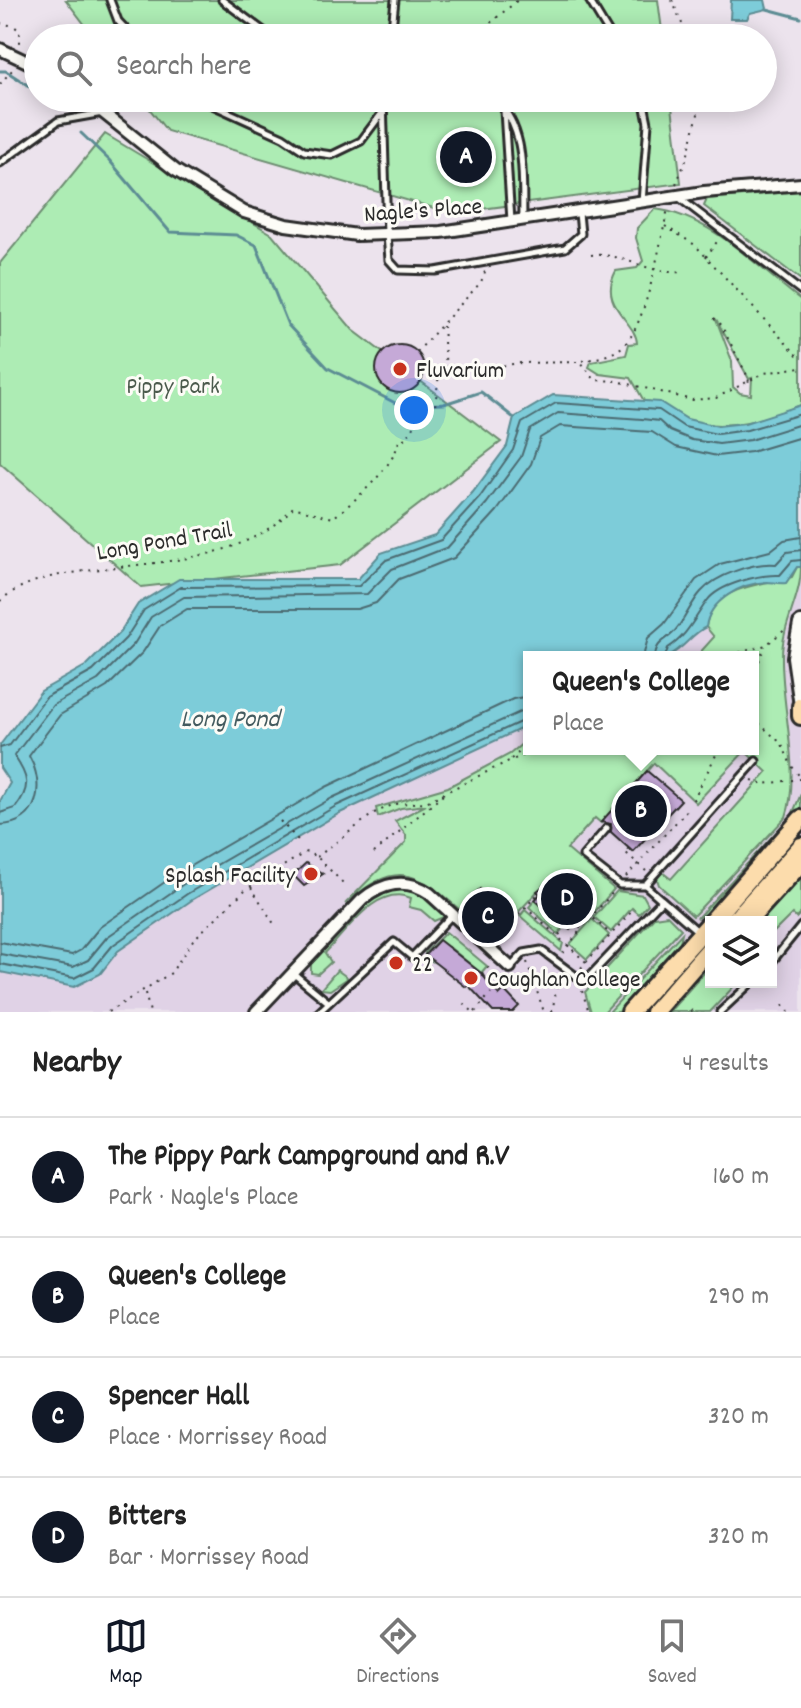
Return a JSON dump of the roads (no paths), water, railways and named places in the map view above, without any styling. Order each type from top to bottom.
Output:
[{"type":"main road","points":[[794,626],[801,699]]},
{"type":"main road","points":[[801,706],[801,716]]},
{"type":"main road","points":[[723,916],[801,819]]},
{"type":"main road","points":[[738,916],[801,846]]},
{"type":"main road","points":[[752,916],[801,863]]},
{"type":"main road","points":[[630,1012],[705,938]]},
{"type":"main road","points":[[654,1012],[705,940]]},
{"type":"street","points":[[0,49],[24,60]]},
{"type":"street","name":"Nagle's Place","points":[[104,113],[175,170],[244,212],[286,225],[357,235],[387,235],[511,222],[674,198],[801,184]]},
{"type":"street","points":[[256,1012],[362,900],[378,888],[396,883],[421,887],[510,967]]},
{"type":"lane","points":[[110,0],[121,24]]},
{"type":"lane","points":[[222,0],[254,24]]},
{"type":"lane","points":[[392,24],[395,0]]},
{"type":"lane","points":[[589,0],[604,24]]},
{"type":"lane","points":[[228,112],[283,137],[304,151],[332,155],[361,141],[383,112]]},
{"type":"lane","points":[[383,112],[389,260],[398,270],[435,271],[488,265],[565,248],[581,234],[578,212]]},
{"type":"lane","points":[[504,112],[511,222]]},
{"type":"lane","points":[[505,112],[516,129],[522,170],[523,220]]},
{"type":"lane","points":[[642,203],[648,123],[646,112]]},
{"type":"lane","points":[[0,163],[58,121],[104,113]]},
{"type":"lane","points":[[674,198],[801,291]]},
{"type":"lane","points":[[645,885],[756,761]]},
{"type":"lane","points":[[607,828],[583,856],[620,885],[645,885],[705,931]]},
{"type":"lane","points":[[510,967],[524,953],[541,950],[584,982],[662,900]]},
{"type":"lane","points":[[319,1012],[394,942],[412,957],[452,915]]},
{"type":"lane","points":[[777,956],[801,926]]},
{"type":"lane","points":[[294,974],[328,1002]]},
{"type":"lane","points":[[720,1012],[746,988]]},
{"type":"water","points":[[731,0],[765,0],[767,9],[750,13],[747,19],[730,19]]},
{"type":"water","name":"Long Pond","points":[[553,395],[660,402],[687,419],[718,426],[745,423],[801,405],[801,567],[797,567],[786,583],[757,583],[728,595],[713,609],[706,627],[676,651],[523,651],[523,728],[340,813],[192,900],[118,951],[100,974],[74,987],[0,972],[0,801],[10,783],[0,768],[0,745],[41,691],[87,665],[120,632],[138,604],[179,579],[358,579],[381,553],[435,535],[473,492],[507,446],[514,418]]},
{"type":"waterway","points":[[767,9],[801,18]]},
{"type":"waterway","points":[[0,71],[6,71],[24,83]]},
{"type":"waterway","points":[[81,133],[109,160],[170,232],[236,235],[256,245],[288,325],[328,368],[399,405],[444,404],[481,392],[514,418]]},
{"type":"place","name":"The Pippy Park Campground and R.V","points":[[466,157]]},
{"type":"place","name":"Fluvarium","points":[[400,369]]},
{"type":"place","name":"Queen's College","points":[[641,811]]},
{"type":"place","name":"Splash Facility","points":[[311,874]]},
{"type":"place","name":"Bitters","points":[[567,899]]},
{"type":"place","name":"Spencer Hall","points":[[488,917]]},
{"type":"place","name":"22","points":[[396,963]]},
{"type":"place","name":"Coughlan College","points":[[471,978]]},
{"type":"park label","name":"Pippy Park","points":[[173,385]]}]
